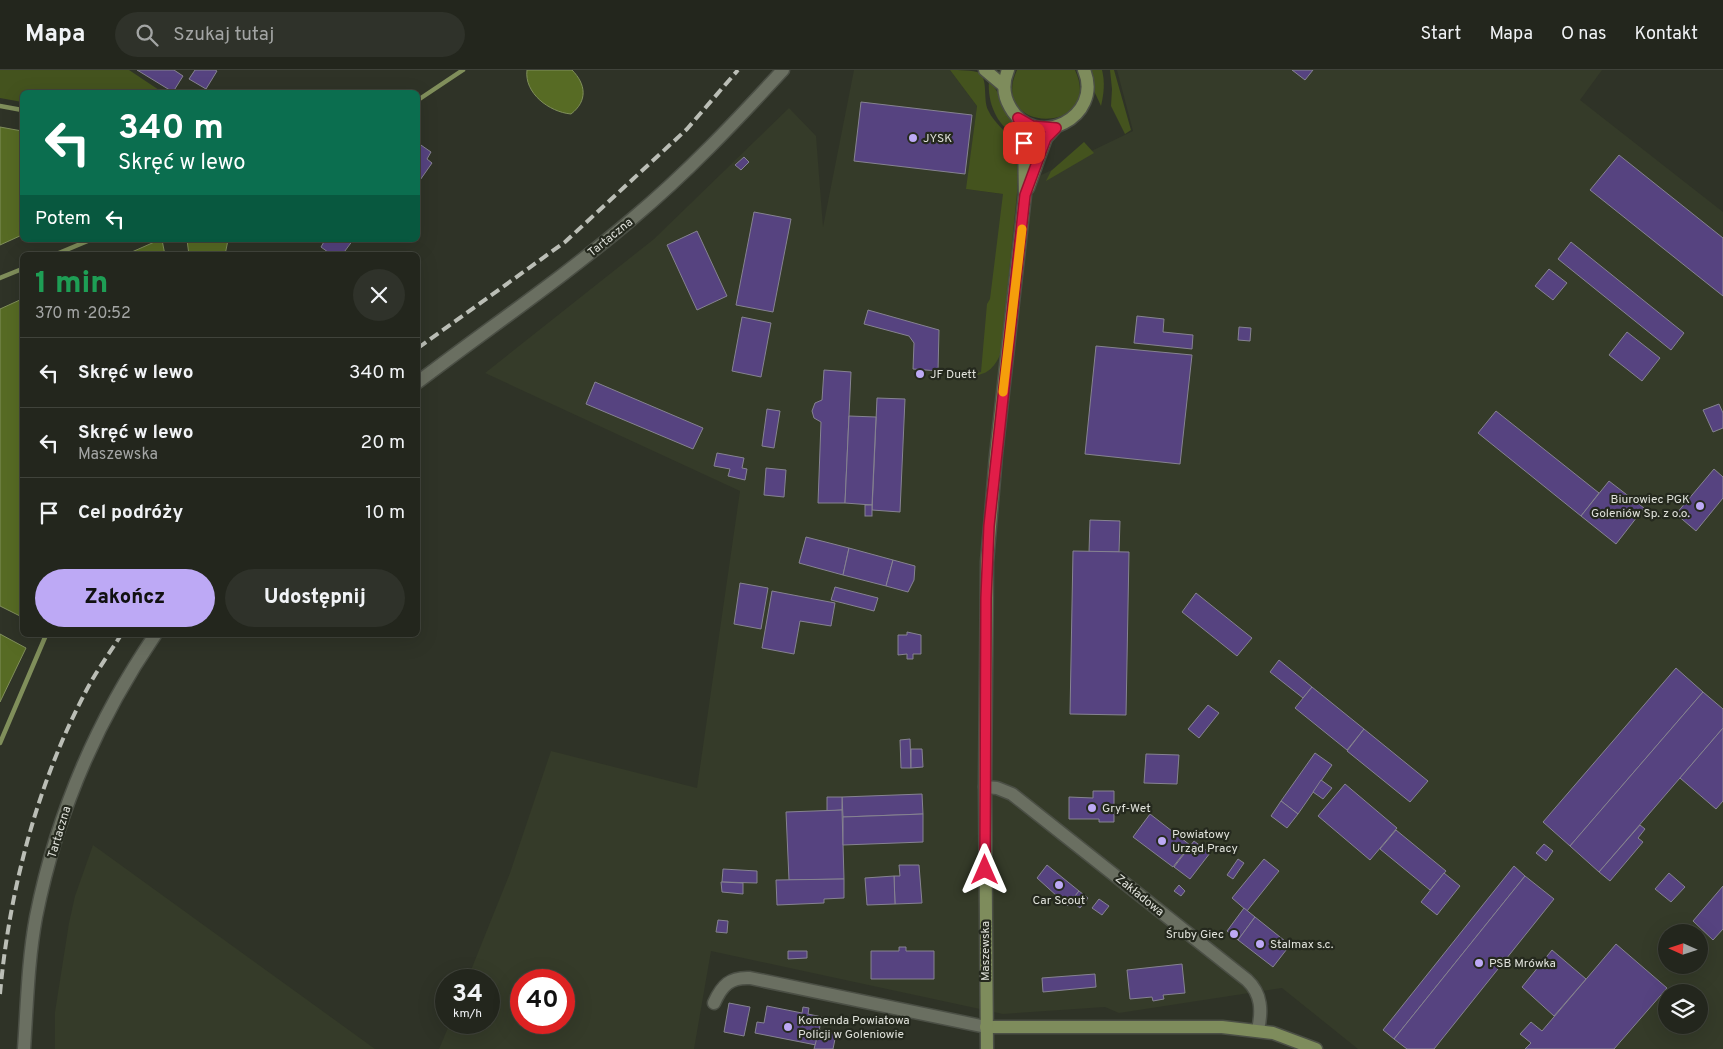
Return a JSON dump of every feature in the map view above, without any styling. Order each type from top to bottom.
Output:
[{"type":"street","name":"Tartaczna","points":[[420,381],[541,291],[632,219],[702,157],[784,70]]},
{"type":"street","points":[[985,70],[1004,86],[1008,70]]},
{"type":"street","points":[[1018,118],[1032,126],[1056,128],[1074,118],[1085,102],[1087,82],[1084,70]]},
{"type":"street","name":"Maszewska","points":[[986,1049],[985,787],[988,544],[1025,195],[1024,140],[1018,118],[1008,104],[1004,86]]},
{"type":"street","name":"Maszewska","points":[[1025,195],[1046,138],[1056,128]]},
{"type":"street","name":"Tartaczna","points":[[24,1049],[28,986],[36,917],[69,798],[100,727],[130,672],[154,637]]},
{"type":"street","name":"Zakładowa","points":[[985,787],[1007,790],[1036,811],[1247,980],[1258,995],[1260,1009],[1258,1030]]},
{"type":"street","points":[[714,1003],[720,989],[729,981],[739,978],[750,978],[986,1027],[1222,1027],[1258,1030],[1288,1038],[1316,1049]]},
{"type":"shaded area","points":[[0,70],[129,70],[159,90],[20,90],[20,102],[0,98]]},
{"type":"shaded area","points":[[527,70],[572,70],[577,75],[582,87],[583,92],[580,104],[571,114],[554,110],[534,94],[527,78]]},
{"type":"shaded area","points":[[854,70],[950,70],[977,106],[967,189],[1002,194],[1133,131],[1117,70],[1602,70],[1580,100],[1723,212],[1723,1049],[1358,1049],[1282,988],[1119,1013],[1105,1007],[1003,1014],[711,951],[694,1049],[439,1049],[445,1034],[500,1034],[500,969],[471,969],[510,873],[551,751],[697,788],[740,491],[485,373],[654,239],[789,108],[816,136],[823,227]]},
{"type":"shaded area","points":[[950,70],[980,73],[984,81],[987,106],[991,116],[1019,149],[1017,193],[1001,353],[987,372],[978,375],[972,375],[981,372],[987,304],[990,299],[1003,194],[966,189],[977,106]]},
{"type":"shaded area","points":[[1017,70],[1075,70],[1080,91],[1074,107],[1062,116],[1046,119],[1030,116],[1018,107],[1012,91]]},
{"type":"shaded area","points":[[1090,70],[1102,70],[1104,88],[1101,106],[1095,93]]},
{"type":"shaded area","points":[[1110,70],[1114,70],[1131,130],[1125,134],[1111,106]]},
{"type":"shaded area","points":[[989,80],[1006,108],[1019,138],[1005,128],[995,114],[990,97]]},
{"type":"shaded area","points":[[0,127],[20,131],[20,236],[0,245]]},
{"type":"shaded area","points":[[1084,142],[1094,153],[1046,181],[1051,171]]},
{"type":"shaded area","points":[[154,242],[162,242],[164,252],[132,252]]},
{"type":"shaded area","points":[[187,242],[228,242],[226,252],[189,252]]},
{"type":"shaded area","points":[[20,300],[20,616],[0,606],[0,309]]},
{"type":"shaded area","points":[[0,634],[26,648],[0,702]]},
{"type":"shaded area","points":[[93,845],[375,1049],[55,1049],[55,1012],[69,923],[75,896]]},
{"type":"building","points":[[137,70],[174,70],[183,76],[174,90],[170,90]]},
{"type":"building","points":[[195,70],[217,71],[206,89],[189,79]]},
{"type":"building","points":[[1292,70],[1313,70],[1305,80]]},
{"type":"building","name":"JYSK","points":[[861,102],[972,115],[965,174],[854,161]]},
{"type":"building","points":[[420,144],[431,152],[427,159],[432,163],[420,180]]},
{"type":"building","points":[[1619,155],[1723,238],[1723,296],[1590,190]]},
{"type":"building","points":[[744,157],[749,162],[741,170],[735,165]]},
{"type":"building","points":[[754,212],[791,219],[773,312],[736,305]]},
{"type":"building","points":[[697,231],[727,296],[697,310],[667,245]]},
{"type":"building","points":[[324,242],[352,242],[344,252],[328,252],[321,247]]},
{"type":"building","points":[[1571,242],[1684,333],[1671,350],[1558,259]]},
{"type":"building","points":[[1549,269],[1567,283],[1553,300],[1535,286]]},
{"type":"building","name":"JF Duett","points":[[868,310],[939,330],[938,371],[913,369],[914,343],[909,336],[864,324]]},
{"type":"building","points":[[1137,316],[1164,319],[1163,332],[1193,335],[1192,349],[1134,343]]},
{"type":"building","points":[[742,317],[771,323],[761,377],[732,371]]},
{"type":"building","points":[[1239,327],[1251,328],[1250,341],[1238,340]]},
{"type":"building","points":[[1627,332],[1660,358],[1642,381],[1609,355]]},
{"type":"building","points":[[1096,346],[1192,355],[1180,464],[1085,454]]},
{"type":"building","points":[[824,370],[851,372],[845,503],[818,503],[821,422],[814,418],[812,411],[815,403],[822,400]]},
{"type":"building","points":[[595,382],[703,428],[693,449],[586,404]]},
{"type":"building","points":[[877,398],[905,399],[900,512],[872,510]]},
{"type":"building","points":[[1719,404],[1723,413],[1723,428],[1713,432],[1703,410]]},
{"type":"building","points":[[767,409],[780,411],[774,448],[762,446]]},
{"type":"building","points":[[1496,411],[1599,493],[1581,516],[1478,433]]},
{"type":"building","points":[[849,416],[876,417],[872,505],[845,503]]},
{"type":"building","points":[[717,453],[744,458],[742,468],[747,469],[745,480],[728,476],[730,469],[714,466]]},
{"type":"building","points":[[766,468],[786,470],[784,497],[764,495]]},
{"type":"building","name":"Biurowiec PGK Goleniów Sp. z o.o.","points":[[1714,469],[1723,477],[1723,498],[1696,531],[1676,514]]},
{"type":"building","points":[[1609,481],[1644,508],[1616,544],[1581,516]]},
{"type":"building","points":[[865,505],[872,505],[872,516],[865,516]]},
{"type":"building","points":[[1090,520],[1120,521],[1119,552],[1089,552]]},
{"type":"building","points":[[806,537],[849,548],[843,575],[799,563]]},
{"type":"building","points":[[849,548],[893,560],[886,586],[843,575]]},
{"type":"building","points":[[1073,551],[1129,552],[1126,715],[1070,714]]},
{"type":"building","points":[[893,560],[915,566],[914,580],[908,592],[886,586]]},
{"type":"building","points":[[740,583],[768,588],[761,629],[734,624]]},
{"type":"building","points":[[835,587],[878,598],[874,611],[831,600]]},
{"type":"building","points":[[772,591],[835,603],[831,626],[800,621],[794,654],[762,648]]},
{"type":"building","points":[[1196,593],[1252,638],[1237,656],[1182,612]]},
{"type":"building","points":[[907,632],[921,635],[921,654],[913,654],[913,659],[907,659],[907,654],[898,655],[898,635],[907,635]]},
{"type":"building","points":[[1279,660],[1312,687],[1303,698],[1270,672]]},
{"type":"building","points":[[1676,668],[1703,692],[1570,846],[1543,822]]},
{"type":"building","points":[[1312,687],[1364,729],[1347,750],[1295,708]]},
{"type":"building","points":[[1703,692],[1723,709],[1723,728],[1599,872],[1570,846]]},
{"type":"building","points":[[1208,705],[1219,713],[1199,738],[1188,729]]},
{"type":"building","points":[[1723,728],[1723,801],[1716,809],[1680,778]]},
{"type":"building","points":[[1364,729],[1428,781],[1410,802],[1347,751]]},
{"type":"building","points":[[910,739],[911,768],[901,768],[900,740]]},
{"type":"building","points":[[911,749],[922,749],[923,767],[911,768]]},
{"type":"building","points":[[1315,753],[1332,765],[1298,814],[1281,801]]},
{"type":"building","points":[[1146,754],[1179,755],[1177,784],[1144,783]]},
{"type":"building","points":[[1321,780],[1332,788],[1323,799],[1313,792]]},
{"type":"building","points":[[1345,784],[1397,828],[1370,860],[1318,816]]},
{"type":"building","name":"Gryf-Wet","points":[[1093,791],[1114,791],[1114,822],[1099,822],[1099,819],[1069,819],[1069,797],[1093,798]]},
{"type":"building","points":[[922,794],[923,814],[843,817],[842,797]]},
{"type":"building","points":[[827,797],[842,797],[842,810],[827,811]]},
{"type":"building","points":[[1281,801],[1298,814],[1287,828],[1271,816]]},
{"type":"building","points":[[842,810],[844,879],[789,880],[786,812]]},
{"type":"building","points":[[923,814],[923,842],[843,845],[843,817]]},
{"type":"building","name":"Powiatowy Urząd Pracy","points":[[1150,814],[1190,845],[1173,867],[1133,837]]},
{"type":"building","points":[[1640,825],[1645,829],[1638,838],[1643,842],[1610,881],[1599,872]]},
{"type":"building","points":[[1396,830],[1446,871],[1430,890],[1380,849]]},
{"type":"building","points":[[1194,841],[1210,853],[1190,879],[1174,867]]},
{"type":"building","points":[[1544,844],[1553,851],[1546,861],[1536,853]]},
{"type":"building","points":[[1238,859],[1244,863],[1233,879],[1227,875]]},
{"type":"building","points":[[1264,859],[1279,871],[1247,911],[1232,898]]},
{"type":"building","points":[[899,865],[919,865],[922,903],[895,904],[894,876],[900,876]]},
{"type":"building","name":"Car Scout","points":[[1047,865],[1079,891],[1068,906],[1037,878]]},
{"type":"building","points":[[1514,866],[1525,876],[1394,1039],[1383,1030]]},
{"type":"building","points":[[723,869],[757,871],[757,883],[722,882]]},
{"type":"building","points":[[1444,873],[1460,886],[1437,915],[1421,902]]},
{"type":"building","points":[[1669,873],[1685,887],[1671,902],[1655,889]]},
{"type":"building","points":[[894,876],[895,904],[867,905],[865,878]]},
{"type":"building","name":"PSB Mrówka","points":[[1525,876],[1554,899],[1434,1049],[1407,1049],[1394,1039]]},
{"type":"building","points":[[844,879],[844,898],[824,899],[824,903],[777,905],[776,880]]},
{"type":"building","points":[[721,882],[743,883],[743,894],[722,892]]},
{"type":"building","points":[[1179,885],[1185,891],[1181,896],[1174,891]]},
{"type":"building","points":[[1723,886],[1723,929],[1713,940],[1708,935],[1708,924],[1696,924],[1693,921]]},
{"type":"building","points":[[1079,891],[1088,898],[1080,908],[1071,901]]},
{"type":"building","points":[[1099,899],[1109,906],[1102,915],[1092,908]]},
{"type":"building","points":[[1244,908],[1255,917],[1238,940],[1227,931]]},
{"type":"building","points":[[1255,917],[1290,945],[1273,967],[1238,940]]},
{"type":"building","points":[[718,920],[728,921],[727,933],[716,932]]},
{"type":"building","name":"PSB Mrówka","points":[[1616,944],[1662,984],[1658,984],[1658,998],[1614,1049],[1525,1049],[1531,1043],[1520,1034],[1531,1022],[1542,1031]]},
{"type":"building","points":[[899,947],[906,947],[906,951],[934,951],[934,979],[871,979],[871,951],[899,951]]},
{"type":"building","points":[[1552,950],[1586,979],[1554,1016],[1522,987]]},
{"type":"building","points":[[788,951],[807,951],[807,958],[788,959]]},
{"type":"building","points":[[1182,964],[1185,993],[1163,995],[1164,999],[1153,1001],[1152,997],[1130,999],[1127,970]]},
{"type":"building","points":[[1095,974],[1096,987],[1043,992],[1042,978]]},
{"type":"building","points":[[729,1003],[750,1007],[744,1036],[724,1032]]},
{"type":"building","name":"Komenda Powiatowa Policji w Goleniowie","points":[[767,1006],[802,1013],[803,1007],[809,1008],[808,1014],[822,1017],[816,1045],[755,1033],[757,1022],[764,1023]]},
{"type":"building","points":[[819,1030],[836,1034],[833,1049],[814,1049]]},
{"type":"waterway","points":[[420,99],[463,70]]},
{"type":"waterway","points":[[0,106],[20,110]]},
{"type":"waterway","points":[[61,252],[85,242]]},
{"type":"waterway","points":[[0,278],[20,270]]},
{"type":"waterway","points":[[0,743],[45,637]]},
{"type":"railway","points":[[420,347],[565,242],[687,129],[738,70]]},
{"type":"railway","points":[[0,994],[10,917],[18,878],[39,801],[68,728],[85,693],[120,637]]},
{"type":"slow traffic","points":[[1003,392],[1022,229]]},
{"type":"place","name":"JYSK","points":[[913,138]]},
{"type":"place","name":"JF Duett","points":[[920,374]]},
{"type":"place","name":"Biurowiec PGK Goleniów Sp. z o.o.","points":[[1700,506]]},
{"type":"place","name":"Gryf-Wet","points":[[1092,808]]},
{"type":"place","name":"Powiatowy Urząd Pracy","points":[[1162,841]]},
{"type":"place","name":"Car Scout","points":[[1059,885]]},
{"type":"place","name":"Śruby Giec","points":[[1234,934]]},
{"type":"place","name":"Stalmax s.c.","points":[[1260,944]]},
{"type":"place","name":"PSB Mrówka","points":[[1479,963]]},
{"type":"place","name":"Komenda Powiatowa Policji w Goleniowie","points":[[788,1027]]},
{"type":"route","points":[[985,870],[986,598],[989,526],[1025,195],[1046,138],[1056,128],[1048,129],[1032,126],[1018,118],[1023,131],[1024,143]]}]
